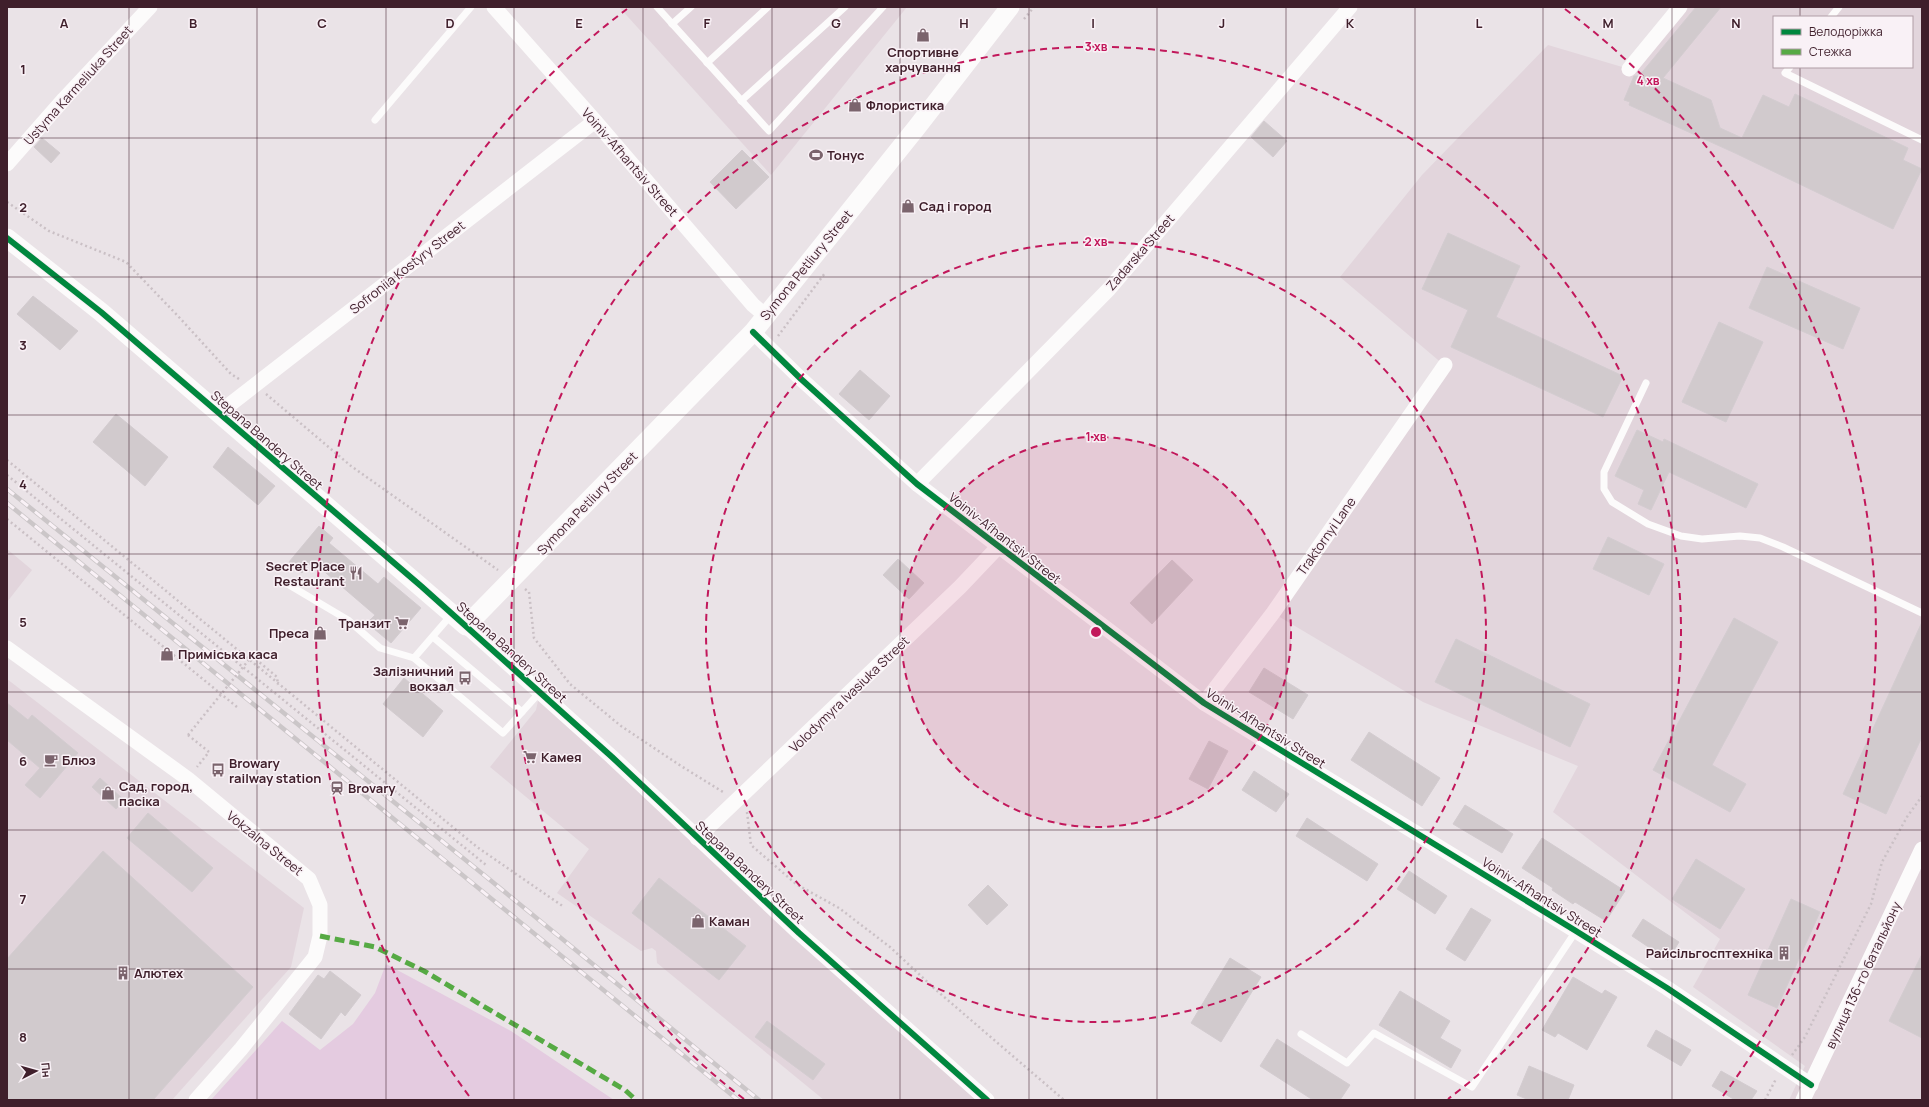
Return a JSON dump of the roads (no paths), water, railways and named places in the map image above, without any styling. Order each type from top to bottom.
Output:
[{"type":"street","name":"Ustyma Karmeliuka Street","points":[[7,164],[64,99],[150,7]]},
{"type":"street","name":"Voiniv-Afhantsiv Street","points":[[494,7],[595,121],[753,305],[766,316]]},
{"type":"street","name":"Symona Petliury Street","points":[[459,620],[753,332],[917,127],[1010,7]]},
{"type":"street","name":"Zadarska Street","points":[[917,484],[1109,289],[1350,7]]},
{"type":"street","points":[[1629,69],[1680,7]]},
{"type":"street","name":"Sofroniia Kostyry Street","points":[[219,413],[595,121]]},
{"type":"street","name":"Stepana Bandery Street","points":[[7,238],[101,312],[459,620],[540,692],[804,938],[987,1100]]},
{"type":"street","name":"Voiniv-Afhantsiv Street","points":[[753,332],[801,379],[917,484],[1204,703],[1667,988],[1811,1085]]},
{"type":"street","name":"Traktornyi Lane","points":[[1204,703],[1273,613],[1444,365]]},
{"type":"street","name":"Volodymyra Ivasiuka Street","points":[[697,838],[960,587],[998,547]]},
{"type":"street","name":"Vokzalna Street","points":[[7,648],[200,789],[309,879],[320,905],[320,936],[315,957],[241,1049],[196,1100]]},
{"type":"street","name":"вулиця 136-го батальйону","points":[[1803,1100],[1922,849]]},
{"type":"lane","points":[[375,120],[472,7]]},
{"type":"lane","points":[[657,7],[770,131],[883,7]]},
{"type":"lane","points":[[672,24],[691,7]]},
{"type":"lane","points":[[707,62],[768,7]]},
{"type":"lane","points":[[742,101],[844,7]]},
{"type":"lane","points":[[1832,16],[1839,7]]},
{"type":"lane","points":[[1789,68],[1785,73],[1922,140]]},
{"type":"lane","points":[[1646,383],[1604,472],[1604,489],[1612,502],[1648,524],[1681,536],[1702,539],[1740,536],[1760,538],[1783,547],[1922,613]]},
{"type":"lane","points":[[279,579],[348,620],[380,648],[414,658],[503,733],[540,692]]},
{"type":"lane","points":[[414,658],[433,637],[459,620]]},
{"type":"lane","points":[[433,637],[522,712]]},
{"type":"lane","points":[[1301,1034],[1347,1063],[1374,1033],[1472,1087],[1576,931]]},
{"type":"railway","points":[[7,489],[484,875],[759,1100]]},
{"type":"railway","points":[[7,503],[738,1100]]},
{"type":"place","name":"Спортивне харчування","points":[[923,35]]},
{"type":"place","name":"Флористика","points":[[855,105]]},
{"type":"place","name":"Тонус","points":[[816,155]]},
{"type":"place","name":"Сад і город","points":[[908,206]]},
{"type":"place","name":"Secret Place Restaurant","points":[[356,573]]},
{"type":"place","name":"Транзит","points":[[402,623]]},
{"type":"place","name":"Преса","points":[[320,633]]},
{"type":"place","name":"Приміська каса","points":[[167,654]]},
{"type":"place","name":"Залізничний вокзал","points":[[465,678]]},
{"type":"place","name":"Камея","points":[[530,757]]},
{"type":"place","name":"Блюз","points":[[51,760]]},
{"type":"place","name":"Browary railway station","points":[[218,770]]},
{"type":"place","name":"Brovary","points":[[337,788]]},
{"type":"place","name":"Сад, город, пасіка","points":[[108,793]]},
{"type":"place","name":"Каман","points":[[698,921]]},
{"type":"place","name":"Райсільгосптехніка","points":[[1784,953]]},
{"type":"place","name":"Алютех","points":[[123,973]]}]
